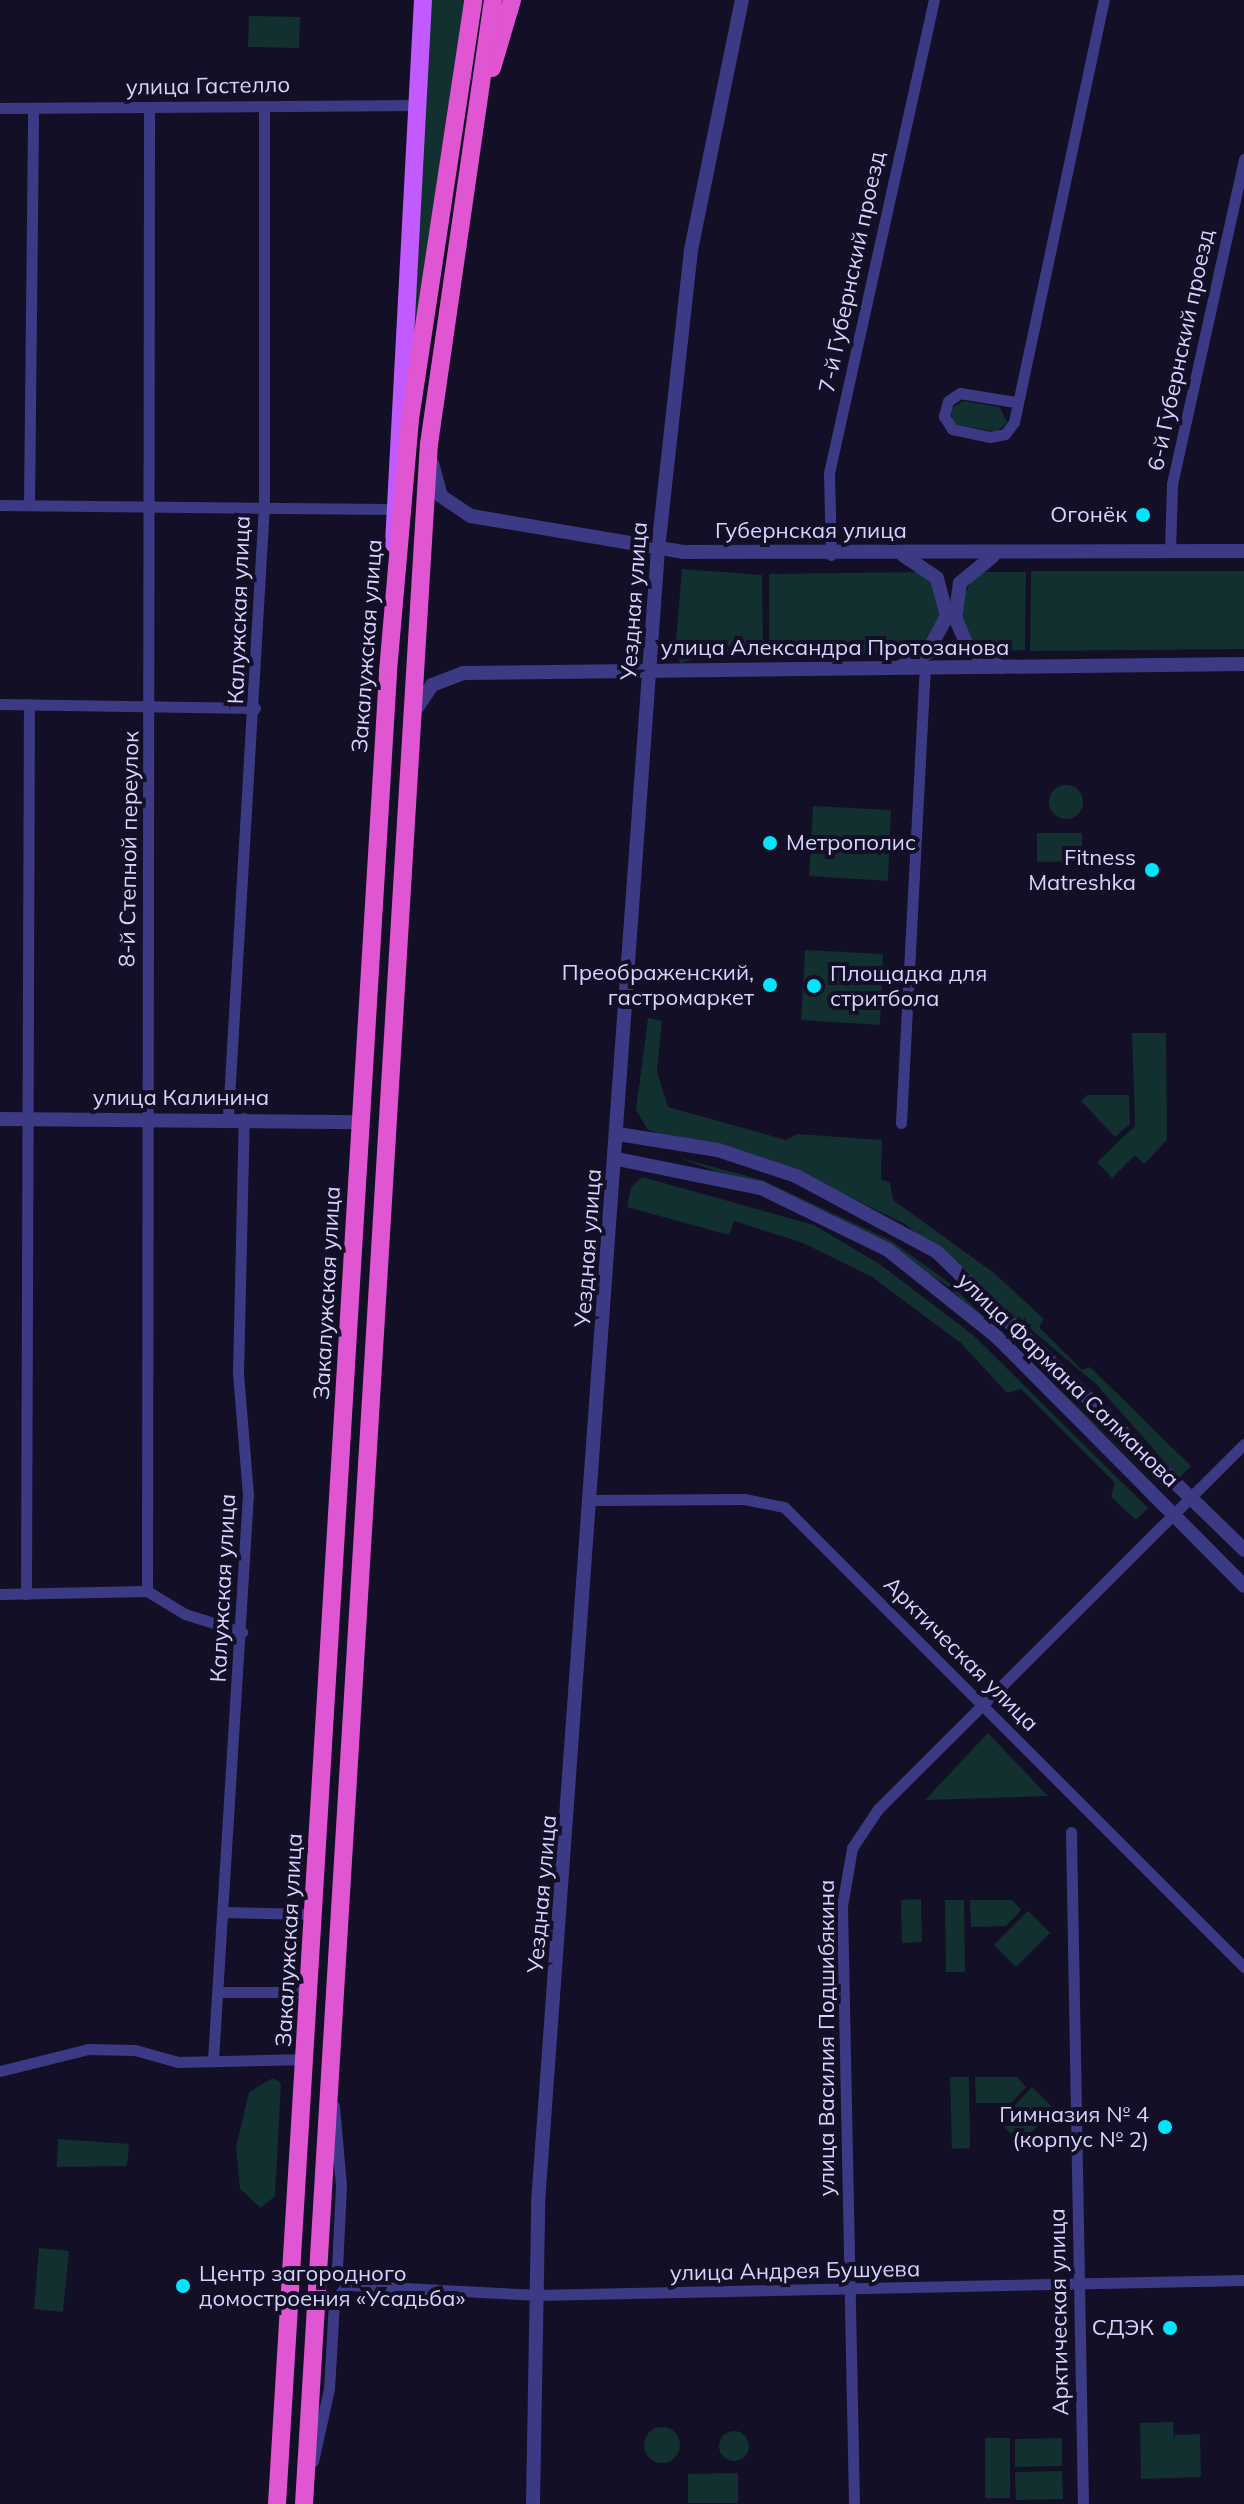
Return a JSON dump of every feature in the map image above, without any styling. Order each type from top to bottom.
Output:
[{"type":"highway","name":"Закалужская улица","points":[[277,2504],[397,572],[410,419],[473,0]]},
{"type":"highway","points":[[304,2504],[408,728],[429,444],[493,0]]},
{"type":"highway","points":[[475,128],[512,0]]},
{"type":"main road","points":[[397,572],[391,509],[423,0]]},
{"type":"street","name":"Уездная улица","points":[[533,2504],[535,2295],[658,549],[696,219],[742,0]]},
{"type":"street","name":"7-й Губернский проезд","points":[[831,555],[829,473],[934,0]]},
{"type":"street","points":[[1015,402],[960,393],[948,401],[944,416],[959,432],[998,437],[1010,429],[1104,0]]},
{"type":"street","name":"улица Гастелло","points":[[0,108],[417,105]]},
{"type":"street","name":"Калужская улица","points":[[228,1116],[255,708],[264,505],[264,106]]},
{"type":"street","name":"8-й Степной переулок","points":[[147,1591],[145,1115],[151,707],[143,504],[149,107]]},
{"type":"street","points":[[29,505],[33,108]]},
{"type":"street","name":"6-й Губернский проезд","points":[[1170,552],[1172,484],[1244,159]]},
{"type":"street","name":"Губернская улица","points":[[429,444],[441,496],[452,508],[658,549],[831,555],[1244,551]]},
{"type":"street","points":[[0,505],[264,505],[391,509]]},
{"type":"street","points":[[1001,552],[960,583],[955,617],[969,650],[1006,669]]},
{"type":"street","points":[[890,671],[927,653],[947,616],[937,578],[900,553]]},
{"type":"street","name":"улица Александра Протозанова","points":[[408,728],[420,697],[454,675],[925,671],[1244,664]]},
{"type":"street","points":[[901,1123],[925,671]]},
{"type":"street","points":[[0,704],[255,708]]},
{"type":"street","points":[[26,1594],[24,1118],[29,704]]},
{"type":"street","name":"улица Калинина","points":[[0,1119],[124,1121],[145,1115],[362,1122]]},
{"type":"street","name":"Калужская улица","points":[[213,2060],[242,1632],[248,1495],[238,1374],[244,1118]]},
{"type":"street","name":"улица Фармана Салманова","points":[[618,1134],[718,1150],[796,1176],[891,1222],[991,1298],[1244,1550]]},
{"type":"street","name":"улица Фармана Салманова","points":[[617,1159],[761,1188],[888,1250],[996,1336],[1244,1586]]},
{"type":"street","name":"улица Василия Подшибякина","points":[[854,2504],[845,1873],[862,1828],[982,1703],[1244,1444]]},
{"type":"street","name":"Арктическая улица","points":[[593,1500],[776,1503],[982,1703],[1244,1967]]},
{"type":"street","points":[[0,1594],[147,1591],[185,1614],[242,1632]]},
{"type":"street","name":"Арктическая улица","points":[[1071,1832],[1083,2504]]},
{"type":"street","points":[[223,1912],[314,1914]]},
{"type":"street","points":[[218,1992],[310,1992]]},
{"type":"street","points":[[0,2071],[88,2049],[213,2060],[307,2059]]},
{"type":"street","points":[[306,2481],[329,2389],[334,2301],[347,2285],[337,2269],[339,2131],[328,2077]]},
{"type":"street","name":"улица Андрея Бушуева","points":[[347,2285],[535,2295],[850,2291],[1244,2280]]},
{"type":"green space","points":[[431,0],[465,0],[400,435]]},
{"type":"green space","points":[[249,16],[300,17],[299,48],[248,47]]},
{"type":"green space","points":[[963,401],[1000,407],[1007,423],[996,432],[954,424],[950,409]]},
{"type":"green space","points":[[682,569],[762,575],[763,653],[701,654],[681,664],[675,653]]},
{"type":"green space","points":[[1031,571],[1244,571],[1244,649],[1030,651]]},
{"type":"green space","points":[[921,572],[936,588],[942,617],[919,652],[769,654],[769,574]]},
{"type":"green space","points":[[977,572],[1026,572],[1025,650],[978,652],[964,634],[960,601]]},
{"type":"green space","points":[[1066,785],[1078,790],[1083,802],[1078,814],[1066,819],[1054,814],[1049,802],[1054,790]]},
{"type":"green space","points":[[813,806],[891,810],[888,881],[809,876]]},
{"type":"green space","points":[[1037,833],[1082,833],[1082,861],[1037,862]]},
{"type":"green space","points":[[805,950],[883,954],[880,1025],[801,1020]]},
{"type":"green space","points":[[648,1018],[662,1021],[657,1072],[668,1107],[786,1140],[797,1134],[882,1140],[881,1179],[890,1183],[893,1200],[994,1273],[1044,1319],[1039,1327],[1082,1370],[1090,1367],[1191,1466],[1179,1478],[1096,1384],[905,1224],[827,1186],[648,1130],[636,1110]]},
{"type":"green space","points":[[1132,1033],[1166,1033],[1167,1140],[1144,1164],[1135,1155],[1112,1178],[1097,1162],[1135,1126]]},
{"type":"green space","points":[[1087,1095],[1129,1095],[1130,1124],[1115,1137],[1081,1101]]},
{"type":"green space","points":[[680,1158],[762,1180],[890,1240],[948,1282],[1165,1491],[945,1284],[831,1214]]},
{"type":"green space","points":[[642,1177],[814,1225],[881,1265],[973,1335],[1148,1508],[1136,1520],[1111,1497],[1115,1483],[1021,1389],[1007,1393],[961,1343],[872,1277],[803,1243],[734,1221],[729,1235],[627,1207],[631,1187]]},
{"type":"green space","points":[[988,1733],[1048,1796],[925,1800]]},
{"type":"green space","points":[[921,1899],[922,1942],[902,1943],[901,1900]]},
{"type":"green space","points":[[945,1900],[964,1900],[965,1972],[946,1972]]},
{"type":"green space","points":[[970,1900],[1012,1900],[1021,1910],[1006,1926],[971,1927]]},
{"type":"green space","points":[[1028,1911],[1050,1933],[1016,1967],[994,1945]]},
{"type":"green space","points":[[950,2077],[969,2077],[970,2148],[952,2149]]},
{"type":"green space","points":[[975,2077],[1017,2077],[1026,2087],[1011,2103],[976,2103]]},
{"type":"green space","points":[[273,2078],[281,2083],[275,2196],[261,2208],[240,2189],[236,2147],[249,2092]]},
{"type":"green space","points":[[1032,2087],[1054,2109],[1021,2143],[999,2122]]},
{"type":"green space","points":[[58,2139],[129,2144],[127,2166],[57,2167]]},
{"type":"green space","points":[[39,2248],[69,2251],[63,2312],[34,2309]]},
{"type":"green space","points":[[1173,2422],[1174,2442],[1175,2435],[1200,2434],[1201,2477],[1141,2479],[1140,2423]]},
{"type":"green space","points":[[662,2427],[674,2433],[680,2445],[674,2457],[662,2463],[650,2457],[644,2445],[650,2433]]},
{"type":"green space","points":[[734,2431],[740,2432],[748,2440],[748,2452],[740,2460],[734,2461],[728,2460],[720,2452],[719,2446],[720,2440],[728,2432]]},
{"type":"green space","points":[[985,2438],[1010,2438],[1010,2498],[985,2498]]},
{"type":"green space","points":[[1062,2438],[1062,2466],[1015,2467],[1015,2439]]},
{"type":"green space","points":[[1062,2471],[1063,2499],[1016,2500],[1015,2472]]},
{"type":"green space","points":[[738,2473],[738,2503],[688,2503],[688,2474]]},
{"type":"place","name":"Огонёк","points":[[1143,515]]},
{"type":"place","name":"Метрополис","points":[[770,843]]},
{"type":"place","name":"Fitness Matreshka","points":[[1152,870]]},
{"type":"place","name":"Преображенский, гастромаркет","points":[[770,985]]},
{"type":"place","name":"Площадка для стритбола","points":[[814,986]]},
{"type":"place","name":"Гимназия № 4 (корпус № 2)","points":[[1165,2127]]},
{"type":"place","name":"Центр загородного домостроения «Усадьба»","points":[[183,2286]]},
{"type":"place","name":"СДЭК","points":[[1170,2328]]}]
